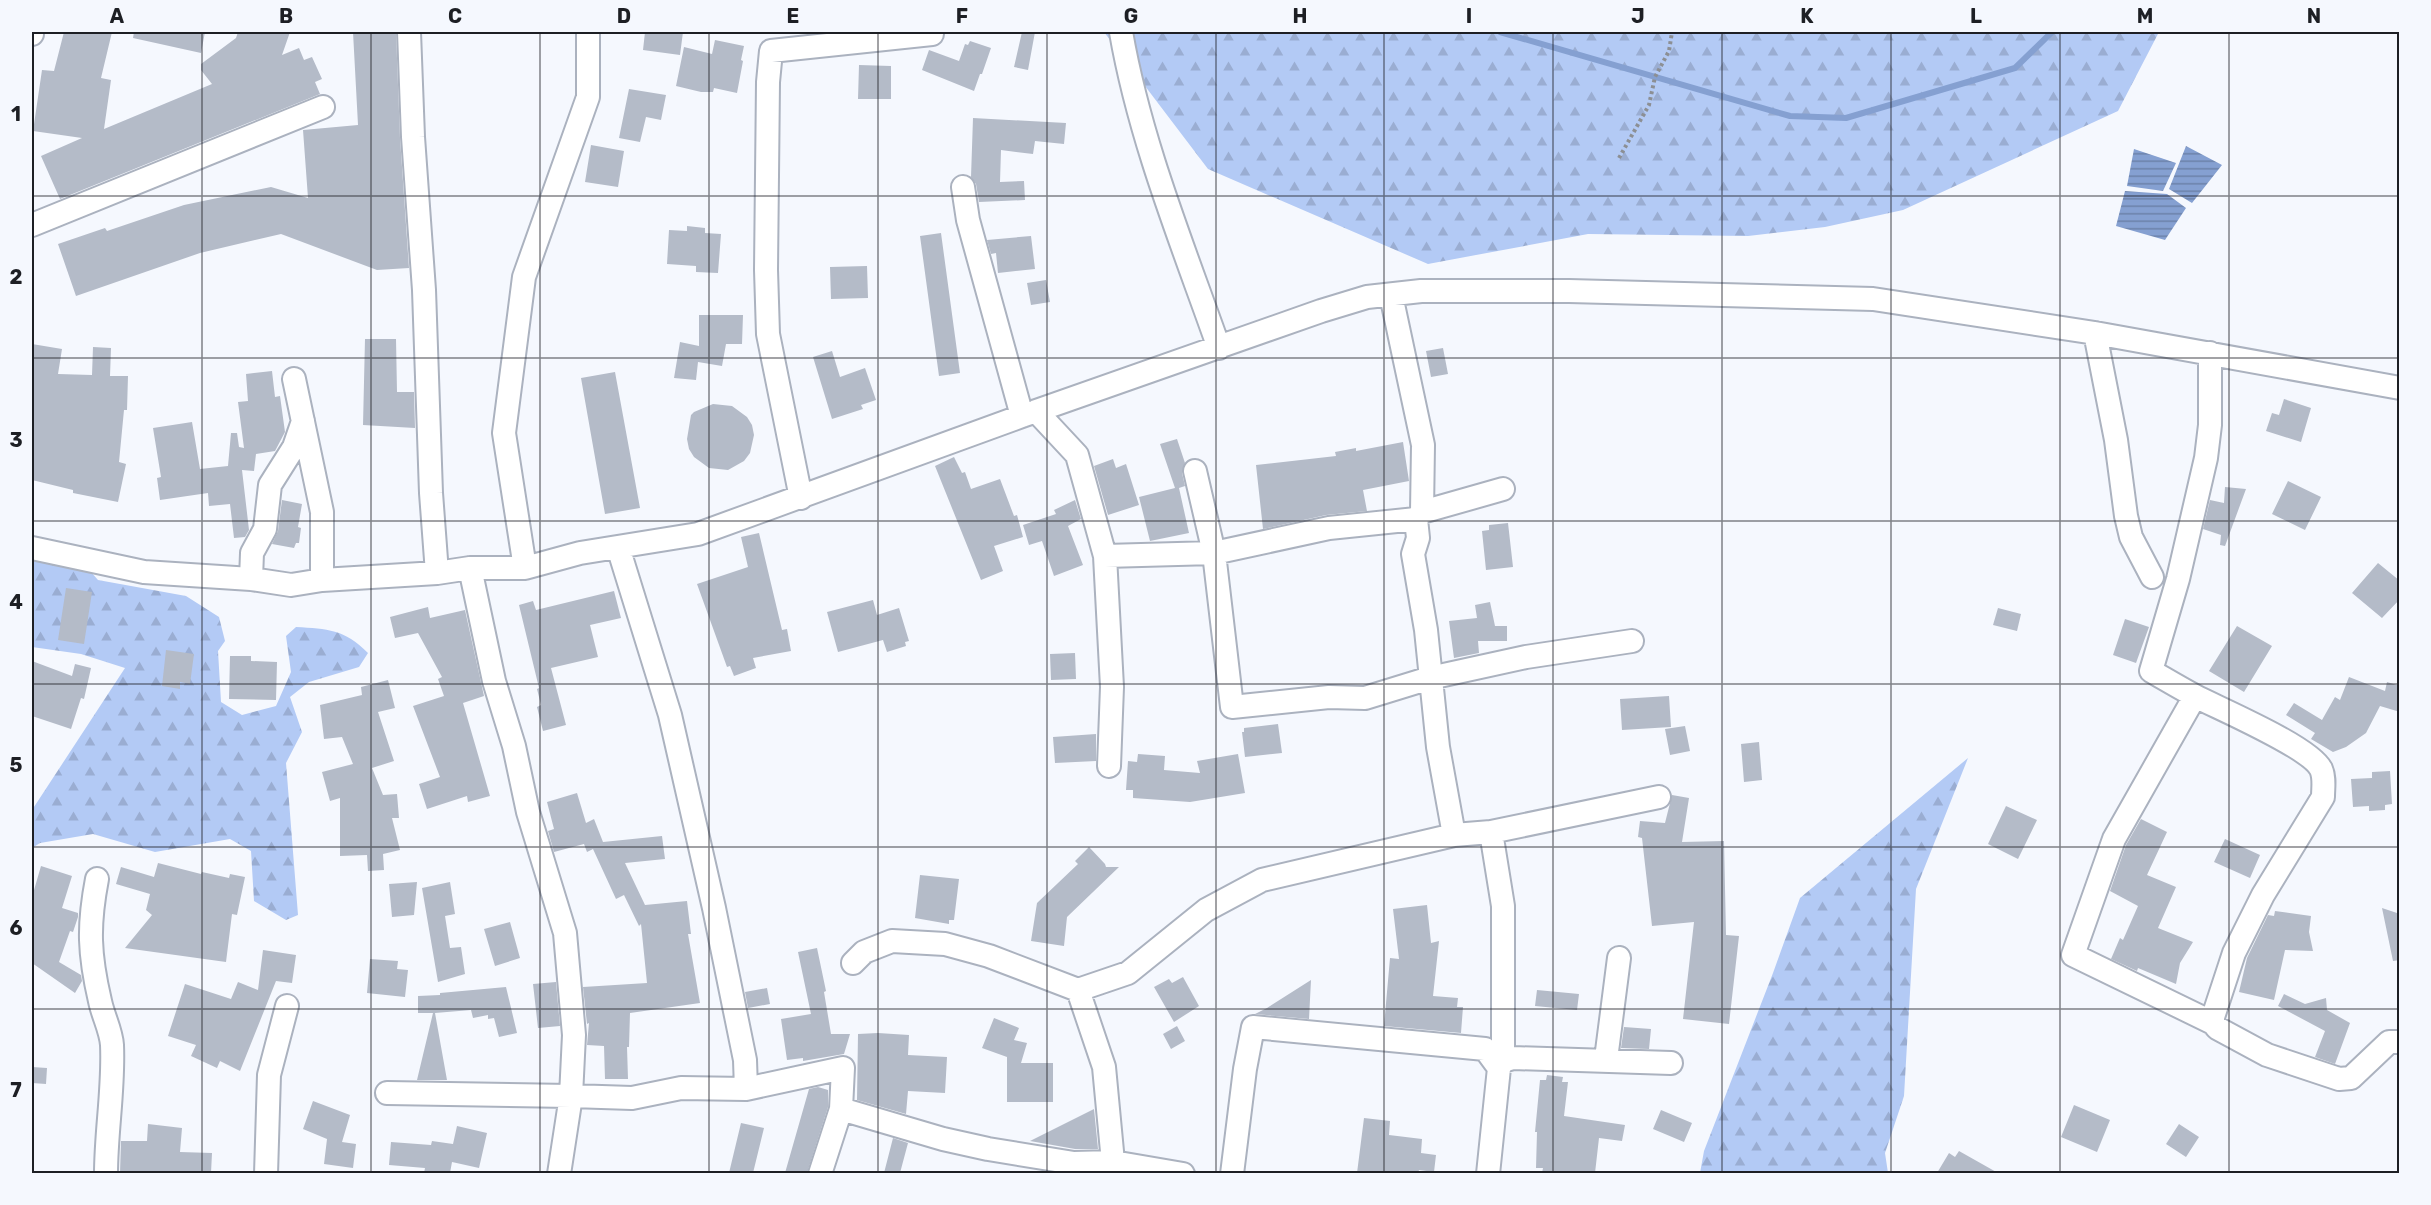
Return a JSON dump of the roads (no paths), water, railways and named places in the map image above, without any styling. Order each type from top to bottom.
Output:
[{"type":"street","points":[[410,32],[412,137],[424,290],[431,493],[437,573]]},
{"type":"street","points":[[525,568],[504,433],[524,277],[588,97],[588,32]]},
{"type":"street","points":[[1121,32],[1131,88],[1156,171],[1219,348]]},
{"type":"street","points":[[801,498],[768,334],[768,105],[772,41],[932,34]]},
{"type":"street","points":[[32,225],[323,107]]},
{"type":"street","points":[[963,187],[968,220],[1029,413],[1077,455],[1105,556],[1112,687],[1109,766]]},
{"type":"street","points":[[32,548],[144,572],[251,579],[291,585],[322,580],[437,573],[470,568],[525,568],[579,553],[698,534],[1029,413],[1321,311],[1367,297],[1421,291],[1569,291],[1873,298],[2095,333],[2400,388]]},
{"type":"street","points":[[1390,295],[1423,445],[1418,538],[1413,554],[1426,630],[1438,747],[1454,835]]},
{"type":"street","points":[[2095,333],[2116,440],[2126,516],[2131,537],[2152,577]]},
{"type":"street","points":[[2210,354],[2210,425],[2206,458],[2178,579],[2151,671],[2195,696],[2237,715],[2304,753],[2320,768],[2324,779],[2323,796],[2263,895],[2234,953],[2213,1023]]},
{"type":"street","points":[[294,379],[322,512],[322,580]]},
{"type":"street","points":[[251,579],[252,553],[265,529],[270,485],[294,447],[303,421]]},
{"type":"street","points":[[1196,471],[1214,553],[1232,707],[1309,699],[1365,698],[1430,678],[1526,657],[1632,642]]},
{"type":"street","points":[[1105,556],[1214,553],[1329,528],[1419,516],[1503,489]]},
{"type":"street","points":[[618,547],[670,715],[741,1038],[745,1060],[746,1089]]},
{"type":"street","points":[[470,568],[494,681],[514,746],[528,812],[565,933],[574,1035],[571,1096],[559,1173]]},
{"type":"street","points":[[2195,696],[2114,839],[2073,955],[2213,1023],[2217,1028],[2267,1055],[2339,1079],[2350,1078],[2389,1042],[2400,1042]]},
{"type":"street","points":[[853,963],[864,952],[892,942],[945,944],[988,956],[1078,990],[1128,973],[1206,910],[1262,880],[1454,835],[1491,832],[1659,798]]},
{"type":"street","points":[[1488,1173],[1501,1064],[1503,906],[1491,832]]},
{"type":"street","points":[[97,879],[90,916],[91,953],[100,1003],[112,1045],[106,1173]]},
{"type":"street","points":[[1606,1059],[1619,958]]},
{"type":"street","points":[[1078,990],[1104,1067],[1113,1162]]},
{"type":"street","points":[[266,1173],[269,1075],[287,1006]]},
{"type":"street","points":[[1232,1173],[1245,1069],[1253,1027],[1485,1049],[1501,1064]]},
{"type":"street","points":[[1501,1064],[1513,1058],[1606,1059],[1671,1063]]},
{"type":"street","points":[[387,1093],[632,1098],[681,1088],[746,1089],[843,1068],[841,1109],[820,1173]]},
{"type":"street","points":[[841,1109],[943,1139],[988,1149],[1074,1163],[1113,1162],[1183,1173]]},
{"type":"waterway","points":[[1500,32],[1790,116],[1846,118],[2015,68],[2052,32]]}]
